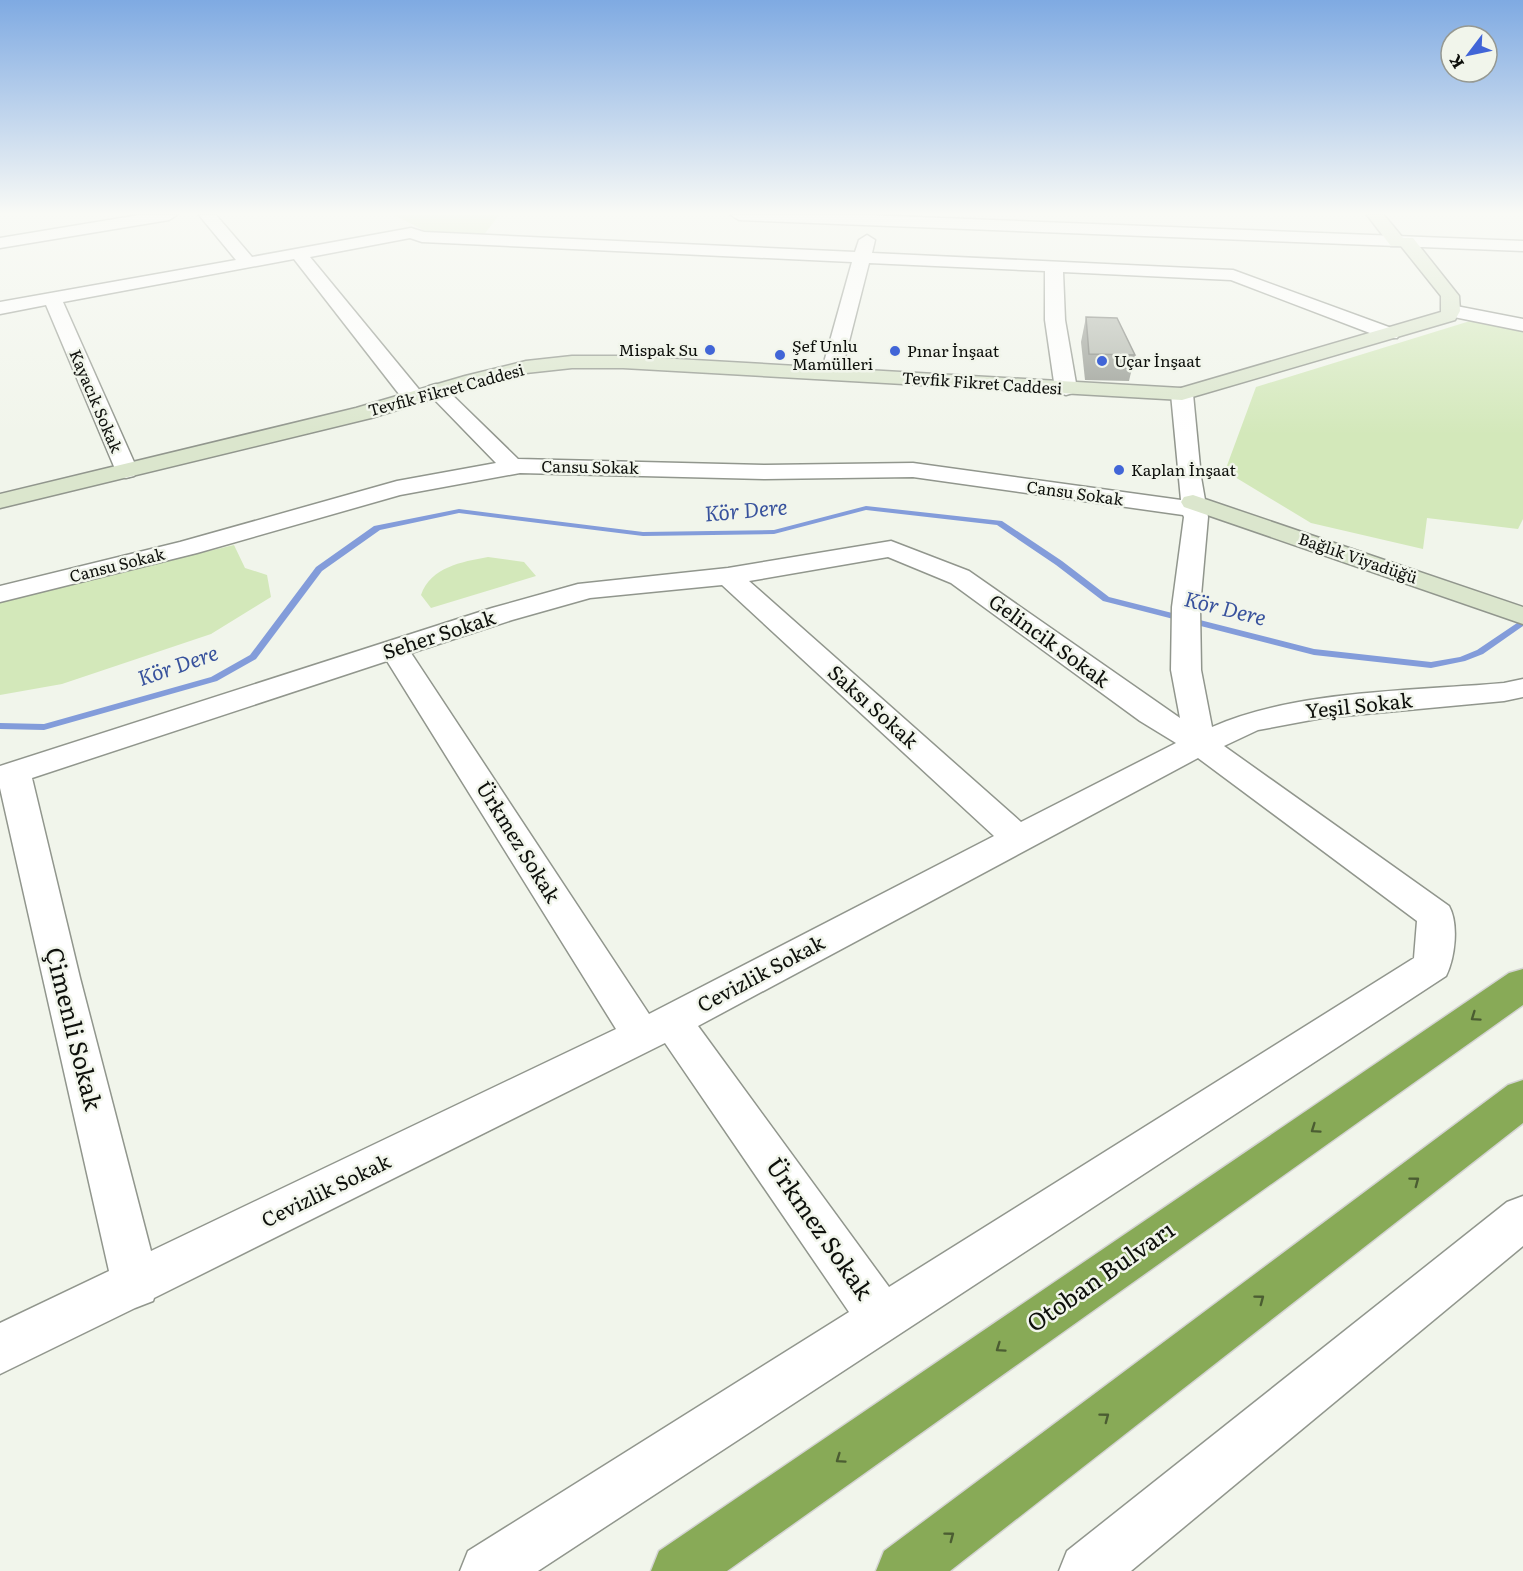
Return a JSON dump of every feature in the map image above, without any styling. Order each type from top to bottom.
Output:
[{"type":"highway","name":"Otoban Bulvarı","points":[[679,1571],[1523,984]]},
{"type":"highway","points":[[904,1571],[1523,1098]]},
{"type":"street","points":[[0,308],[106,288]]},
{"type":"street","points":[[326,288],[414,398]]},
{"type":"street","points":[[831,374],[853,288]]},
{"type":"street","points":[[1054,288],[1055,320],[1066,388]]},
{"type":"street","points":[[1268,288],[1390,334]]},
{"type":"street","points":[[1443,288],[1450,296],[1451,311],[1523,325]]},
{"type":"street","name":"Kayacık Sokak","points":[[52,298],[126,471]]},
{"type":"street","name":"Tevfik Fikret Caddesi","points":[[0,501],[414,398],[436,390],[526,367],[572,362],[623,362],[1182,394],[1390,334],[1448,316],[1451,311]]},
{"type":"street","points":[[436,390],[513,467]]},
{"type":"street","points":[[1182,394],[1194,509],[1186,607],[1186,670],[1200,744]]},
{"type":"street","name":"Cansu Sokak","points":[[0,594],[188,548],[397,488],[513,467],[765,472],[913,470],[1101,498],[1194,509]]},
{"type":"street","name":"Bağlık Viyadüğü","points":[[1194,509],[1523,616]]},
{"type":"street","name":"Bağlık Viyadüğü","points":[[1261,531],[1523,632]]},
{"type":"street","name":"Seher Sokak","points":[[7,775],[502,614],[588,590],[728,576],[891,549]]},
{"type":"street","name":"Gelincik Sokak","points":[[882,1318],[1432,965],[1436,916],[1200,744],[1151,714],[960,577],[891,549]]},
{"type":"street","name":"Saksı Sokak","points":[[728,576],[1018,838]]},
{"type":"street","name":"Ürkmez Sokak","points":[[394,650],[657,1028],[882,1318]]},
{"type":"street","name":"Yeşil Sokak","points":[[1200,744],[1250,722],[1322,708],[1504,692],[1523,688]]},
{"type":"street","name":"Cevizlik Sokak","points":[[0,1349],[136,1285],[657,1028],[1200,744]]},
{"type":"street","name":"Çimenli Sokak","points":[[7,775],[61,978],[136,1285]]},
{"type":"street","points":[[1087,1571],[1523,1216]]},
{"type":"street","points":[[488,1571],[882,1318]]},
{"type":"green space","points":[[1470,321],[1523,330],[1523,519],[1518,529],[1427,518],[1423,549],[1311,523],[1225,471],[1256,387]]},
{"type":"green space","points":[[234,545],[245,568],[267,575],[271,597],[211,634],[62,684],[0,695],[0,601]]},
{"type":"green space","points":[[488,557],[524,562],[536,576],[431,608],[421,595],[432,578],[439,572],[448,567]]},
{"type":"building","points":[[1086,317],[1117,318],[1135,355],[1089,354]]},
{"type":"waterway","name":"Kör Dere","points":[[0,726],[44,727],[214,679],[253,657],[319,569],[377,528],[459,511],[643,534],[774,532],[866,508],[999,523],[1059,563],[1106,599],[1314,652],[1431,665],[1462,659],[1480,652],[1523,622]]},
{"type":"place","name":"Mispak Su","points":[[710,350]]},
{"type":"place","name":"Pınar İnşaat","points":[[895,351]]},
{"type":"place","name":"Şef Unlu Mamülleri","points":[[780,355]]},
{"type":"place","name":"Uçar İnşaat","points":[[1102,361]]},
{"type":"place","name":"Kaplan İnşaat","points":[[1119,470]]}]
